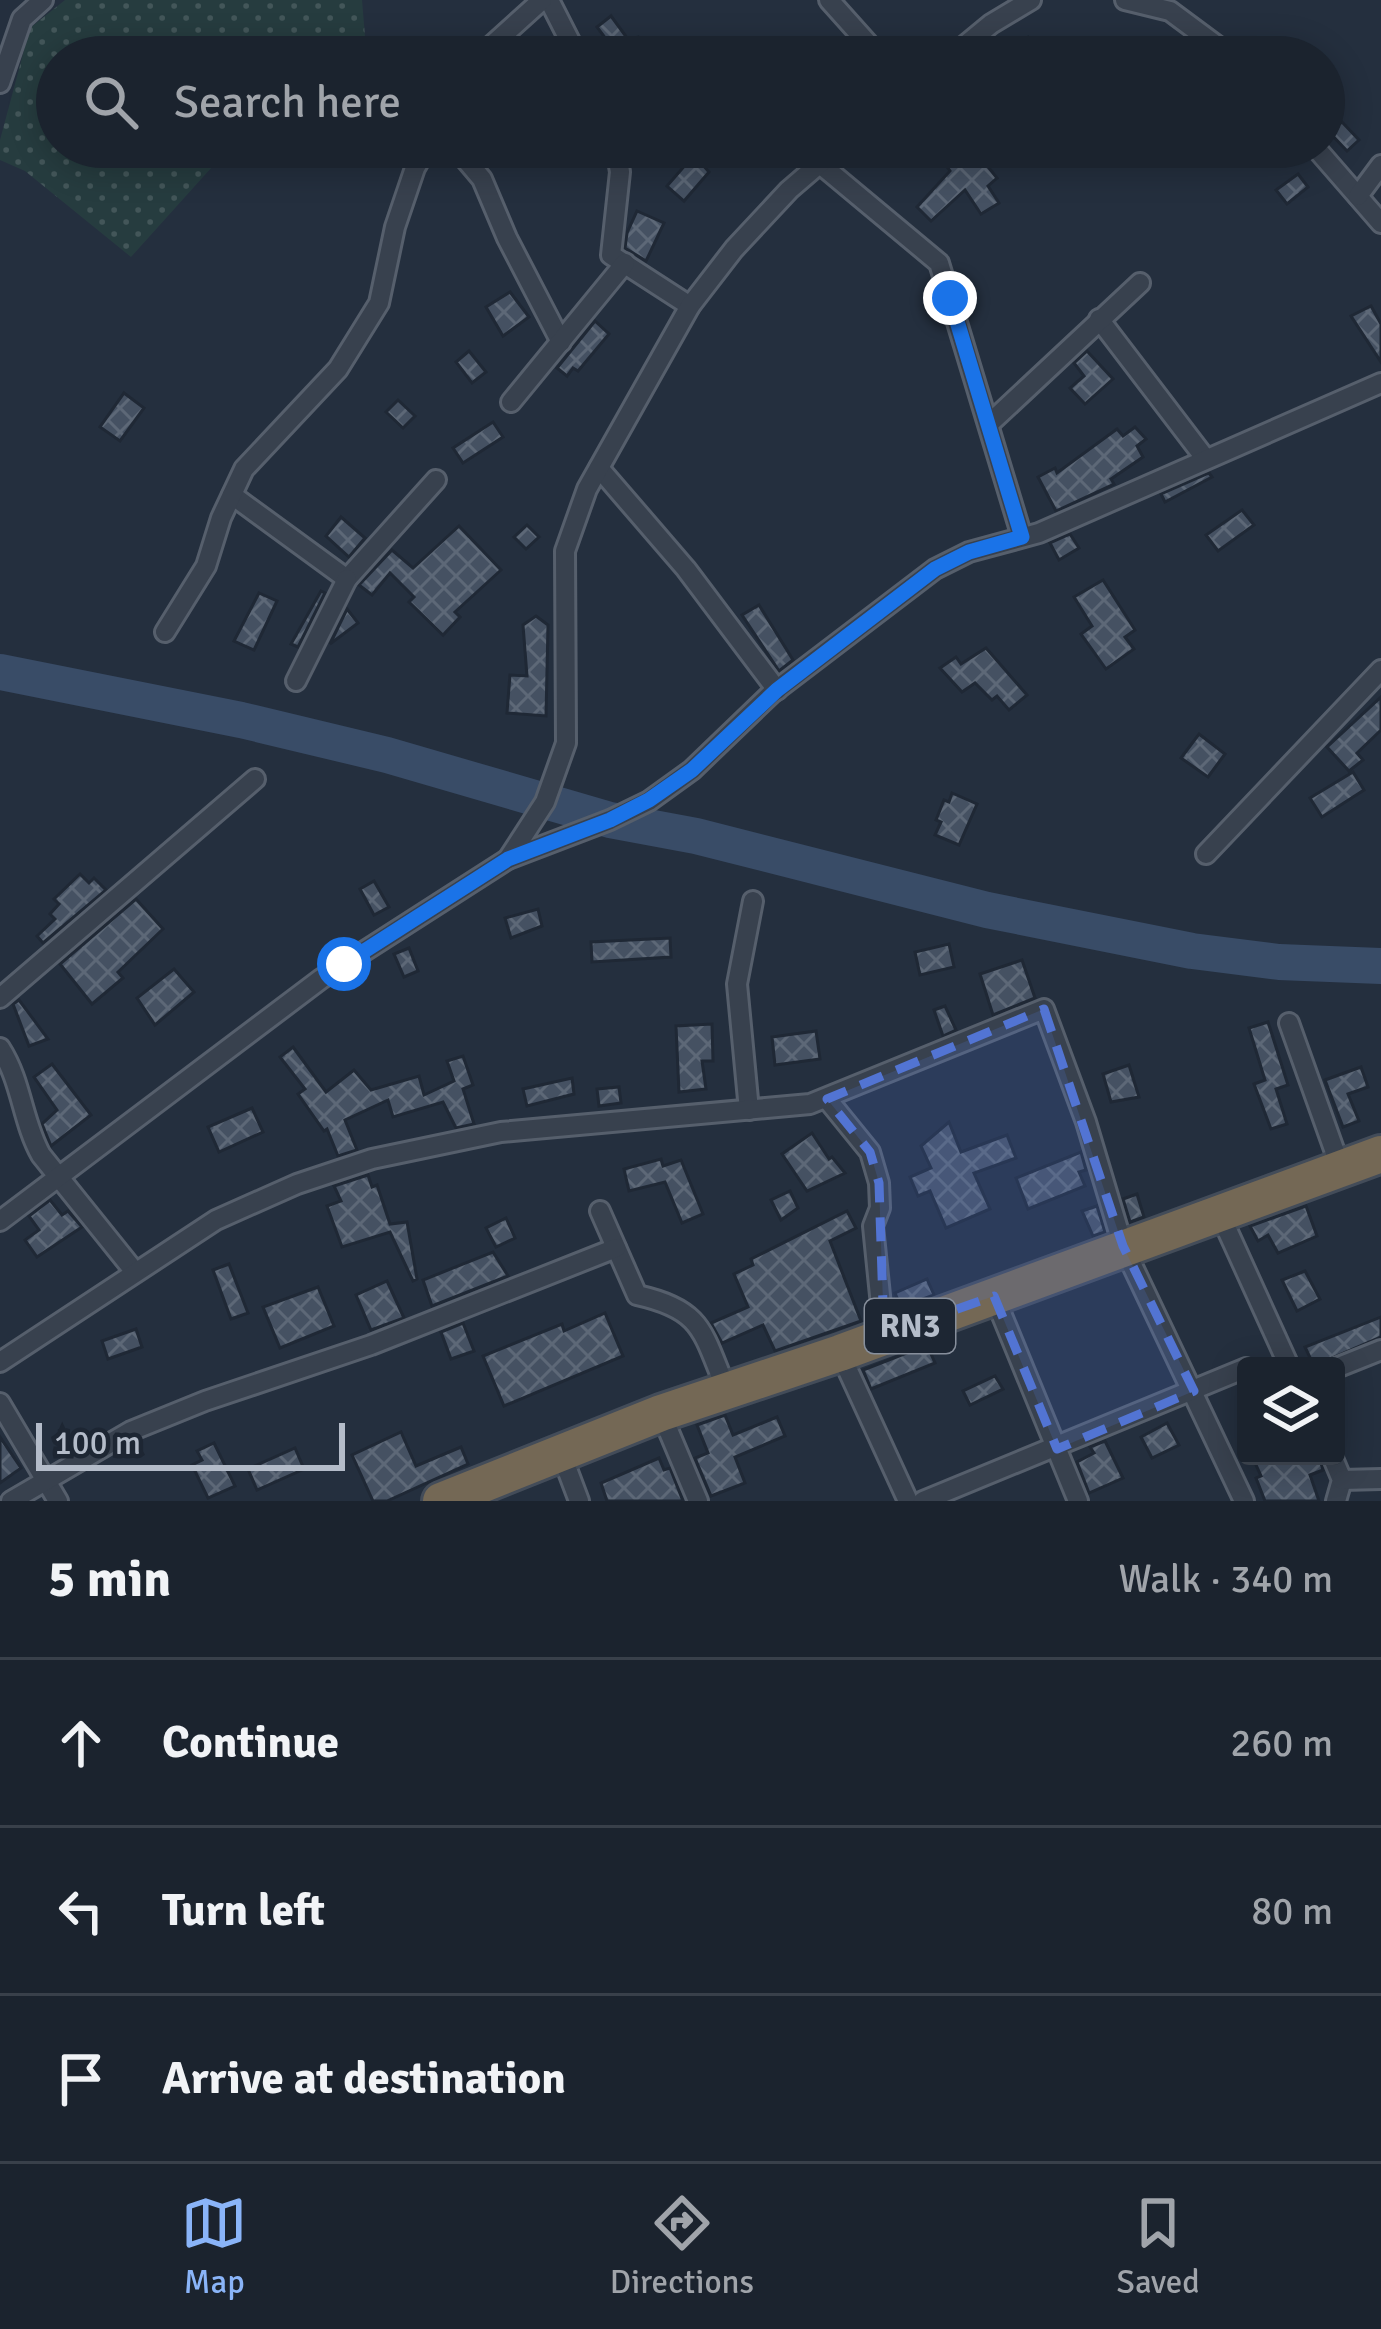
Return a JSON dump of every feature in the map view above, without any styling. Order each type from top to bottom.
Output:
[{"type":"highway","name":"RN3","points":[[441,1501],[661,1413],[839,1353],[1381,1154]]},
{"type":"street","points":[[0,82],[22,19],[43,0]]},
{"type":"street","points":[[504,36],[546,0],[566,36]]},
{"type":"street","points":[[829,0],[861,36]]},
{"type":"street","points":[[977,36],[1031,0]]},
{"type":"street","points":[[1125,0],[1170,11],[1204,36]]},
{"type":"street","points":[[1358,196],[1381,165]]},
{"type":"street","points":[[165,632],[206,566],[244,469],[338,369],[379,303],[395,227],[415,168]]},
{"type":"street","points":[[473,168],[561,342]]},
{"type":"street","points":[[619,168],[611,254],[690,307]]},
{"type":"street","points":[[508,859],[545,802],[566,743],[565,551],[574,517],[690,307],[734,249],[814,168]]},
{"type":"street","points":[[825,168],[939,263],[1022,537]]},
{"type":"street","points":[[1334,168],[1381,223]]},
{"type":"street","points":[[512,402],[625,263]]},
{"type":"street","points":[[990,424],[1140,283]]},
{"type":"street","points":[[1100,319],[1205,458]]},
{"type":"street","points":[[0,1221],[321,980],[508,859],[649,800],[692,770],[777,690],[935,569],[969,552],[1022,537],[1381,383]]},
{"type":"street","points":[[599,468],[686,568],[777,690]]},
{"type":"street","points":[[296,682],[347,579],[436,481]]},
{"type":"street","points":[[232,495],[347,579]]},
{"type":"street","points":[[1206,854],[1381,670]]},
{"type":"street","points":[[0,998],[255,779]]},
{"type":"street","points":[[748,1110],[736,984],[753,901]]},
{"type":"street","points":[[0,1362],[216,1220],[297,1184],[372,1159],[501,1132],[827,1099],[1044,1009],[1086,1122],[1124,1246],[1244,1501]]},
{"type":"street","points":[[1288,1023],[1341,1169]]},
{"type":"street","points":[[0,1048],[18,1083],[30,1136],[136,1272]]},
{"type":"street","points":[[827,1099],[871,1152],[879,1183],[880,1208],[873,1226],[884,1335]]},
{"type":"street","points":[[600,1211],[637,1294],[690,1313],[727,1390]]},
{"type":"street","points":[[1219,1212],[1284,1357]]},
{"type":"street","points":[[11,1501],[131,1431],[186,1408],[371,1346],[616,1248]]},
{"type":"street","points":[[994,1295],[1078,1501]]},
{"type":"street","points":[[1345,1364],[1381,1350]]},
{"type":"street","points":[[839,1353],[908,1501]]},
{"type":"street","points":[[923,1501],[1237,1372]]},
{"type":"street","points":[[0,1402],[58,1501]]},
{"type":"street","points":[[661,1413],[698,1501]]},
{"type":"street","points":[[561,1453],[579,1501]]},
{"type":"street","points":[[1336,1465],[1342,1480],[1336,1501]]},
{"type":"street","points":[[1342,1480],[1381,1479]]},
{"type":"highlighted area","points":[[1044,1009],[1123,1246],[1194,1391],[1057,1449],[994,1296],[884,1335],[879,1183],[870,1152],[827,1099]]},
{"type":"green space","points":[[65,0],[362,0],[365,36],[36,36],[36,168],[211,168],[131,257],[25,171],[0,160],[0,140],[30,28]]},
{"type":"building","points":[[611,16],[626,36],[604,36],[597,27]]},
{"type":"building","points":[[1345,125],[1359,140],[1345,149]]},
{"type":"building","points":[[683,168],[709,172],[684,201],[667,186]]},
{"type":"building","points":[[948,168],[989,168],[997,178],[988,186],[999,203],[981,214],[965,190],[931,221],[917,207]]},
{"type":"building","points":[[1298,174],[1308,187],[1287,204],[1276,190]]},
{"type":"building","points":[[637,211],[664,223],[646,261],[625,248]]},
{"type":"building","points":[[510,292],[529,317],[503,336],[486,307]]},
{"type":"building","points":[[1371,306],[1381,324],[1381,362],[1351,316]]},
{"type":"building","points":[[595,321],[609,334],[578,371],[573,368],[567,376],[557,368]]},
{"type":"building","points":[[469,351],[486,372],[472,383],[456,362]]},
{"type":"building","points":[[1087,351],[1113,379],[1085,404],[1070,388],[1084,376],[1074,363]]},
{"type":"building","points":[[124,393],[144,408],[120,441],[100,427]]},
{"type":"building","points":[[398,400],[415,416],[403,428],[386,412]]},
{"type":"building","points":[[493,422],[503,437],[463,463],[453,448]]},
{"type":"building","points":[[1135,427],[1146,439],[1137,446],[1143,457],[1111,479],[1114,484],[1056,511],[1038,477],[1055,468],[1057,473],[1117,429],[1123,436]]},
{"type":"building","points":[[1209,473],[1212,477],[1165,502],[1161,494]]},
{"type":"building","points":[[1242,510],[1254,525],[1218,551],[1206,535]]},
{"type":"building","points":[[341,517],[365,538],[349,557],[326,536]]},
{"type":"building","points":[[527,525],[539,537],[526,549],[514,537]]},
{"type":"building","points":[[459,526],[501,570],[455,612],[460,617],[443,635],[409,602],[414,597],[390,573],[372,595],[359,585],[392,550],[413,568]]},
{"type":"building","points":[[1070,534],[1079,548],[1059,560],[1050,543]]},
{"type":"building","points":[[1103,580],[1135,630],[1125,637],[1134,649],[1106,669],[1081,634],[1092,626],[1074,597]]},
{"type":"building","points":[[321,591],[325,593],[298,647],[291,644]]},
{"type":"building","points":[[259,593],[277,601],[254,650],[234,641]]},
{"type":"building","points":[[759,605],[793,660],[779,671],[742,615]]},
{"type":"building","points":[[347,609],[358,623],[330,644]]},
{"type":"building","points":[[536,616],[548,625],[546,716],[507,713],[510,675],[527,676],[523,625]]},
{"type":"building","points":[[986,648],[1027,695],[1009,710],[975,683],[962,692],[940,668],[956,657],[961,664]]},
{"type":"building","points":[[1381,697],[1381,730],[1357,753],[1363,760],[1349,771],[1327,747]]},
{"type":"building","points":[[1199,734],[1225,754],[1208,777],[1181,758]]},
{"type":"building","points":[[1353,772],[1364,790],[1322,817],[1310,798]]},
{"type":"building","points":[[952,793],[977,804],[959,845],[935,835],[944,800],[949,802]]},
{"type":"building","points":[[80,874],[89,883],[94,878],[106,890],[43,943],[37,936],[55,919],[50,914],[59,904],[54,899]]},
{"type":"building","points":[[374,881],[389,907],[374,915],[360,889]]},
{"type":"building","points":[[136,899],[163,929],[118,972],[123,978],[92,1004],[60,964]]},
{"type":"building","points":[[538,909],[542,926],[511,938],[505,918]]},
{"type":"building","points":[[670,938],[671,957],[592,962],[591,942]]},
{"type":"building","points":[[949,944],[954,967],[920,975],[915,952]]},
{"type":"building","points":[[409,948],[418,971],[404,977],[394,954]]},
{"type":"building","points":[[1022,960],[1035,998],[993,1015],[980,974]]},
{"type":"building","points":[[174,969],[194,992],[155,1025],[137,998]]},
{"type":"building","points":[[19,1000],[48,1039],[29,1046],[13,1004]]},
{"type":"building","points":[[945,1006],[956,1030],[943,1036],[934,1010]]},
{"type":"building","points":[[1268,1022],[1288,1085],[1276,1089],[1287,1124],[1271,1129],[1254,1084],[1265,1080],[1249,1028]]},
{"type":"building","points":[[712,1024],[713,1061],[702,1061],[706,1089],[679,1092],[676,1026]]},
{"type":"building","points":[[816,1031],[820,1059],[775,1065],[772,1037]]},
{"type":"building","points":[[293,1047],[326,1092],[354,1070],[371,1090],[419,1076],[424,1095],[454,1081],[447,1061],[463,1056],[473,1085],[463,1089],[474,1124],[456,1128],[443,1102],[393,1117],[388,1100],[345,1120],[357,1150],[338,1156],[327,1129],[298,1094],[305,1089],[280,1057]]},
{"type":"building","points":[[52,1064],[91,1115],[51,1146],[42,1124],[57,1110],[34,1077]]},
{"type":"building","points":[[1129,1065],[1139,1097],[1111,1102],[1103,1074]]},
{"type":"building","points":[[1361,1067],[1368,1087],[1348,1094],[1359,1121],[1343,1127],[1325,1080]]},
{"type":"building","points":[[572,1078],[574,1094],[527,1106],[523,1089]]},
{"type":"building","points":[[619,1087],[621,1103],[599,1106],[597,1089]]},
{"type":"building","points":[[252,1108],[263,1132],[219,1152],[208,1127]]},
{"type":"building","points":[[949,1122],[961,1152],[1007,1135],[1016,1158],[974,1173],[990,1209],[946,1228],[930,1191],[918,1196],[910,1177],[931,1168],[921,1146]]},
{"type":"building","points":[[812,1133],[845,1173],[807,1191],[782,1154]]},
{"type":"building","points":[[1081,1152],[1086,1170],[1079,1172],[1085,1186],[1028,1209],[1016,1178]]},
{"type":"building","points":[[661,1159],[663,1166],[681,1160],[703,1214],[682,1223],[665,1182],[629,1191],[624,1169]]},
{"type":"building","points":[[368,1175],[372,1187],[377,1185],[390,1224],[407,1222],[417,1279],[413,1281],[390,1232],[342,1247],[327,1206],[341,1201],[334,1186]]},
{"type":"building","points":[[790,1191],[798,1208],[781,1220],[771,1200]]},
{"type":"building","points":[[1137,1194],[1144,1217],[1130,1222],[1123,1199]]},
{"type":"building","points":[[50,1200],[62,1215],[68,1211],[82,1227],[37,1257],[25,1240],[39,1230],[29,1216]]},
{"type":"building","points":[[1097,1206],[1105,1232],[1093,1236],[1082,1211]]},
{"type":"building","points":[[1306,1206],[1317,1236],[1278,1253],[1268,1235],[1258,1241],[1250,1226]]},
{"type":"building","points":[[847,1211],[856,1228],[830,1241],[861,1321],[775,1351],[763,1325],[722,1343],[711,1323],[748,1307],[734,1274],[753,1265],[751,1259]]},
{"type":"building","points":[[506,1218],[515,1238],[496,1247],[486,1228]]},
{"type":"building","points":[[493,1252],[508,1276],[432,1306],[423,1280]]},
{"type":"building","points":[[229,1264],[248,1313],[231,1319],[213,1270]]},
{"type":"building","points":[[1305,1271],[1320,1299],[1297,1311],[1282,1280]]},
{"type":"building","points":[[927,1279],[934,1295],[901,1307],[895,1293]]},
{"type":"building","points":[[387,1281],[404,1318],[371,1330],[356,1295]]},
{"type":"building","points":[[318,1287],[334,1326],[280,1348],[263,1307]]},
{"type":"building","points":[[605,1313],[623,1356],[504,1406],[483,1356],[562,1324],[564,1331]]},
{"type":"building","points":[[1381,1317],[1381,1337],[1335,1357],[1310,1357],[1305,1347]]},
{"type":"building","points":[[463,1323],[474,1351],[451,1359],[441,1332]]},
{"type":"building","points":[[136,1329],[142,1347],[108,1359],[102,1341]]},
{"type":"building","points":[[927,1345],[935,1363],[871,1389],[863,1370]]},
{"type":"building","points":[[995,1376],[1003,1389],[970,1405],[963,1391]]},
{"type":"building","points":[[725,1415],[733,1435],[777,1417],[785,1436],[735,1457],[745,1483],[711,1496],[695,1458],[708,1453],[697,1425]]},
{"type":"building","points":[[1167,1423],[1179,1445],[1152,1458],[1141,1437]]},
{"type":"building","points":[[401,1432],[416,1466],[461,1447],[468,1464],[387,1501],[373,1501],[352,1455]]},
{"type":"building","points":[[0,1437],[21,1468],[0,1483]]},
{"type":"building","points":[[1105,1441],[1123,1478],[1089,1493],[1077,1462],[1094,1453],[1090,1447]]},
{"type":"building","points":[[214,1443],[235,1486],[208,1498],[192,1465],[202,1460],[197,1451]]},
{"type":"building","points":[[295,1448],[304,1469],[257,1490],[248,1469]]},
{"type":"building","points":[[659,1458],[664,1470],[670,1468],[683,1501],[607,1501],[601,1483]]},
{"type":"building","points":[[1256,1465],[1322,1465],[1323,1470],[1310,1475],[1319,1501],[1265,1501],[1256,1478],[1261,1476]]},
{"type":"waterway","points":[[0,672],[241,720],[387,755],[610,820],[696,836],[987,910],[1192,951],[1279,962],[1381,966]]},
{"type":"route","points":[[344,964],[508,859],[649,800],[692,770],[777,690],[935,569],[969,552],[1022,537],[950,298]]}]
